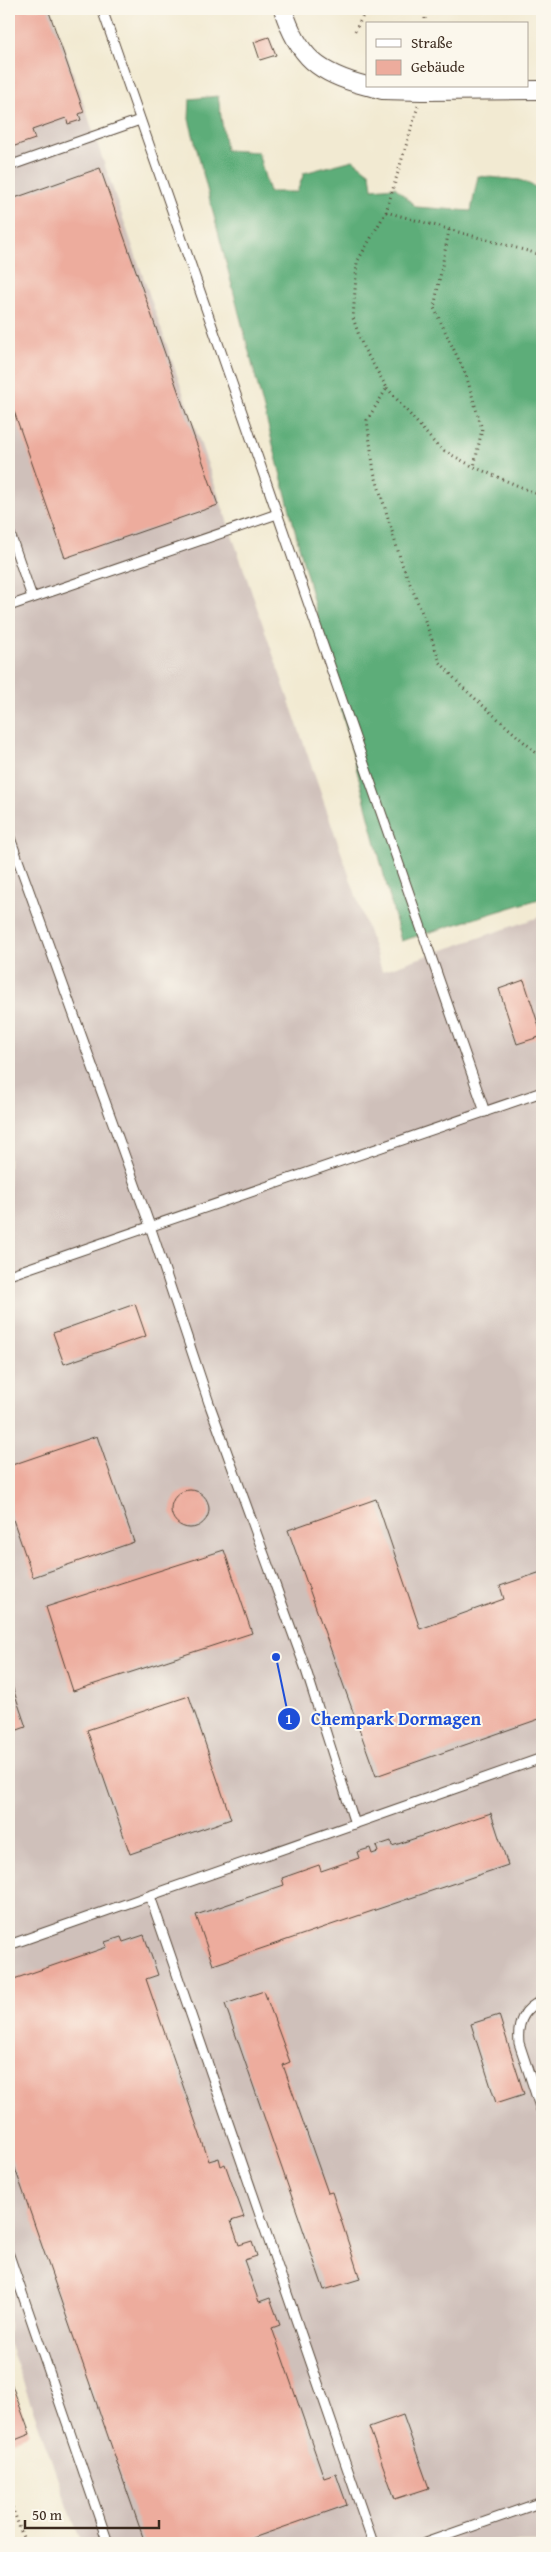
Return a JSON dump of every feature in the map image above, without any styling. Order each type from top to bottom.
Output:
[{"type":"street","points":[[283,9],[287,24],[301,49],[318,67],[340,79],[366,86]]},
{"type":"street","points":[[375,88],[382,90],[422,91],[542,90]]},
{"type":"lane","points":[[102,9],[485,1112]]},
{"type":"lane","points":[[9,166],[140,120]]},
{"type":"lane","points":[[9,606],[277,514]]},
{"type":"lane","points":[[9,531],[32,597]]},
{"type":"lane","points":[[9,835],[150,1226],[209,1403],[305,1667],[355,1824]]},
{"type":"lane","points":[[9,1275],[542,1092]]},
{"type":"lane","points":[[9,1945],[542,1758]]},
{"type":"lane","points":[[150,1896],[374,2543]]},
{"type":"lane","points":[[542,2001],[527,2010],[521,2019],[518,2031],[519,2043],[542,2113]]},
{"type":"lane","points":[[9,2255],[108,2543]]},
{"type":"lane","points":[[425,2543],[542,2502]]},
{"type":"path","points":[[355,31],[366,10],[369,9]]},
{"type":"path","points":[[425,9],[425,22]]},
{"type":"path","points":[[422,91],[386,212],[357,262],[353,318],[363,346],[388,388],[439,448],[474,467],[542,496]]},
{"type":"path","points":[[386,212],[542,255]]},
{"type":"path","points":[[449,230],[434,308],[466,375],[482,429],[474,467]]},
{"type":"path","points":[[388,388],[367,420],[374,472],[402,564],[424,615],[440,662],[461,686],[542,758]]},
{"type":"path","points":[[9,2498],[25,2543]]},
{"type":"shaded area","points":[[9,9],[51,9],[382,971],[542,916],[542,2543],[81,2543],[9,2343]]},
{"type":"green space","points":[[218,96],[226,150],[258,152],[269,192],[297,192],[304,173],[353,160],[370,173],[372,189],[395,187],[416,207],[471,211],[478,176],[520,180],[542,190],[542,898],[401,941],[189,119],[190,99]]},
{"type":"building","points":[[9,9],[48,9],[84,112],[79,114],[81,120],[68,124],[66,118],[32,130],[35,139],[9,148]]},
{"type":"building","points":[[269,37],[276,55],[260,60],[254,42]]},
{"type":"building","points":[[100,168],[218,505],[65,558],[9,397],[9,200]]},
{"type":"building","points":[[524,980],[542,1036],[517,1044],[499,989]]},
{"type":"building","points":[[135,1304],[146,1336],[64,1364],[53,1333]]},
{"type":"building","points":[[97,1436],[134,1542],[33,1577],[9,1508],[9,1466]]},
{"type":"building","points":[[190,1490],[204,1495],[209,1509],[204,1523],[190,1528],[176,1523],[171,1509],[176,1495]]},
{"type":"building","points":[[376,1499],[420,1629],[504,1599],[500,1586],[541,1572],[542,1718],[376,1776],[288,1530]]},
{"type":"building","points":[[224,1550],[252,1633],[73,1691],[46,1607]]},
{"type":"building","points":[[9,1677],[26,1727],[9,1733]]},
{"type":"building","points":[[189,1696],[231,1819],[130,1854],[87,1730]]},
{"type":"building","points":[[491,1813],[508,1865],[213,1965],[196,1915],[284,1885],[282,1878],[319,1865],[321,1871],[359,1858],[357,1852],[370,1848],[372,1854],[378,1852],[376,1846],[391,1841],[392,1846]]},
{"type":"building","points":[[144,1935],[158,1975],[146,1979],[209,2161],[219,2158],[221,2166],[225,2164],[244,2217],[231,2221],[239,2245],[252,2241],[257,2256],[244,2260],[259,2302],[270,2298],[280,2325],[272,2328],[324,2478],[336,2474],[347,2505],[253,2538],[255,2543],[145,2543],[9,2151],[9,1975],[11,1980],[107,1947],[105,1942],[121,1937],[123,1942]]},
{"type":"building","points":[[264,1991],[290,2062],[283,2065],[328,2193],[332,2192],[360,2279],[324,2290],[225,2004]]},
{"type":"building","points":[[499,2015],[524,2094],[496,2103],[471,2024]]},
{"type":"building","points":[[9,2377],[30,2434],[10,2442],[9,2439]]},
{"type":"building","points":[[403,2415],[429,2488],[395,2499],[369,2427]]},
{"type":"place","name":"Chempark Dormagen","points":[[276,1657]]}]
